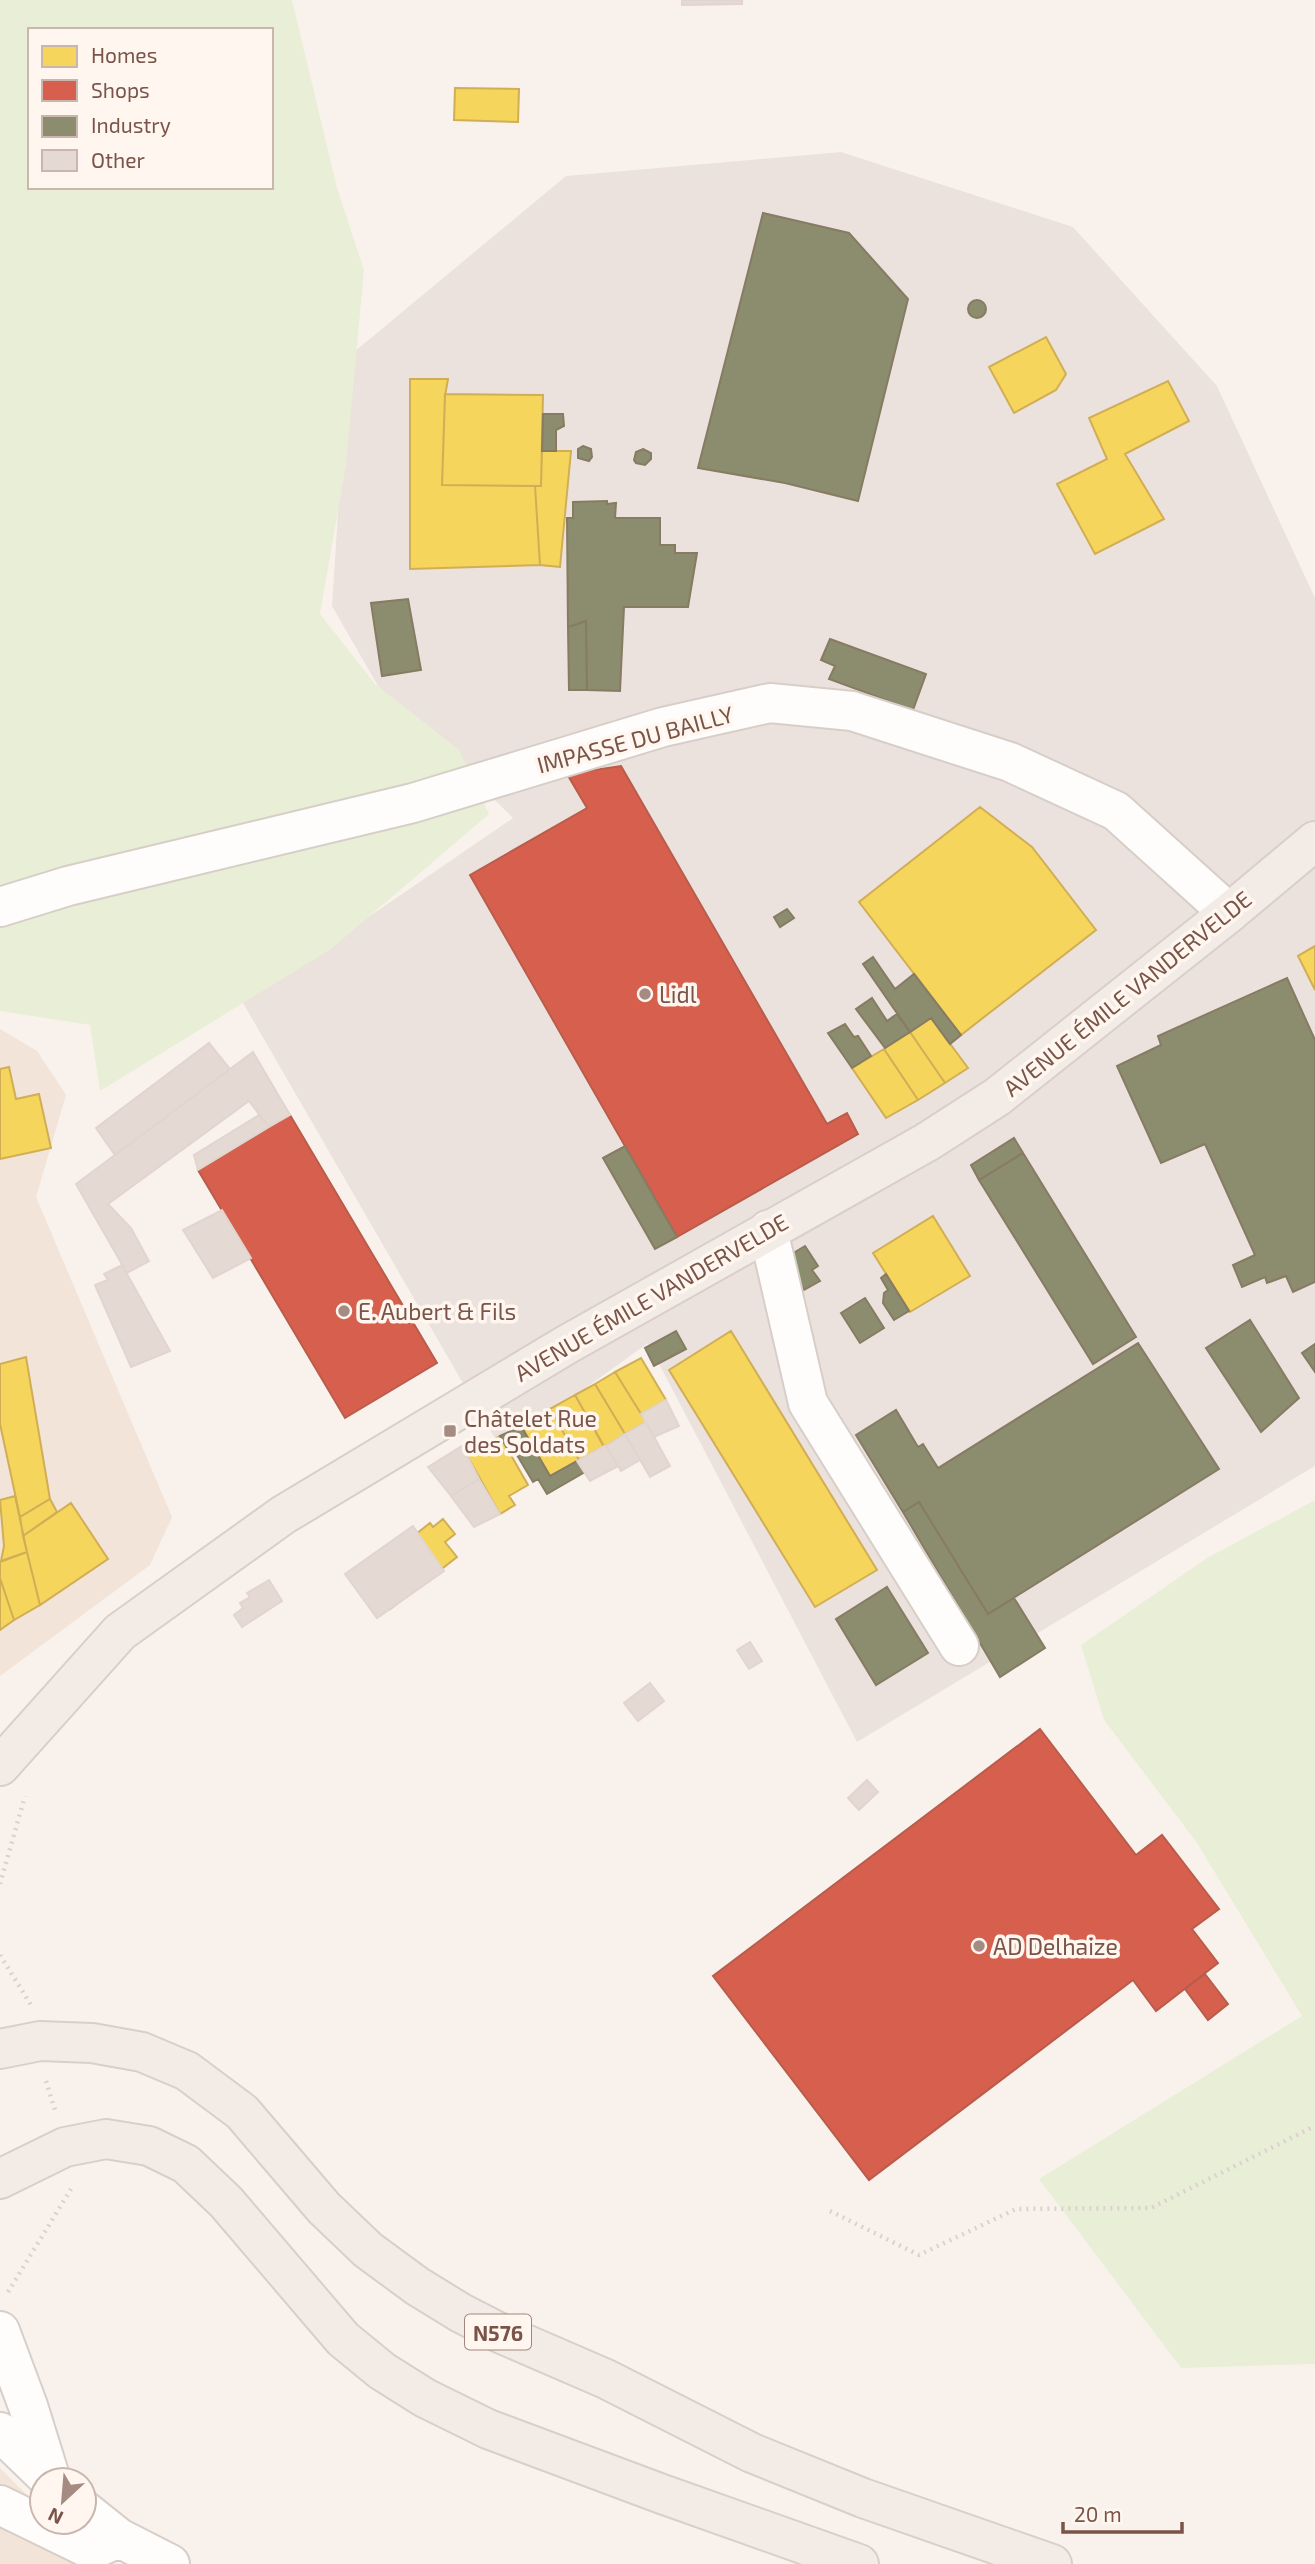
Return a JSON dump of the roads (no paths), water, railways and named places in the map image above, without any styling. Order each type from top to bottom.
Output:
[{"type":"main road","name":"AVENUE ÉMILE VANDERVELDE","points":[[0,1766],[120,1632],[283,1515],[566,1345],[927,1142],[997,1097],[1229,913],[1315,841]]},
{"type":"main road","name":"N576","points":[[0,2049],[40,2041],[92,2043],[142,2052],[187,2071],[242,2112],[324,2208],[368,2250],[417,2286],[461,2313],[502,2334],[606,2379],[752,2453],[863,2498],[1052,2564]]},
{"type":"main road","points":[[0,2179],[65,2147],[106,2139],[149,2146],[186,2164],[226,2202],[343,2339],[382,2371],[425,2399],[488,2429],[859,2564]]},
{"type":"street","name":"IMPASSE DU BAILLY","points":[[0,907],[68,886],[413,803],[663,727],[770,703],[852,711],[1010,762],[1116,811],[1229,913]]},
{"type":"street","points":[[768,1230],[808,1403],[959,1646]]},
{"type":"street","points":[[0,2331],[47,2466]]},
{"type":"street","points":[[0,2432],[36,2466]]},
{"type":"street","points":[[0,2505],[92,2550],[119,2538]]},
{"type":"street","points":[[98,2521],[119,2538],[166,2563]]},
{"type":"place","name":"Lidl","points":[[645,994]]},
{"type":"place","name":"E. Aubert & Fils","points":[[344,1311]]},
{"type":"place","name":"Châtelet Rue des Soldats","points":[[450,1431]]},
{"type":"place","name":"AD Delhaize","points":[[979,1946]]}]
